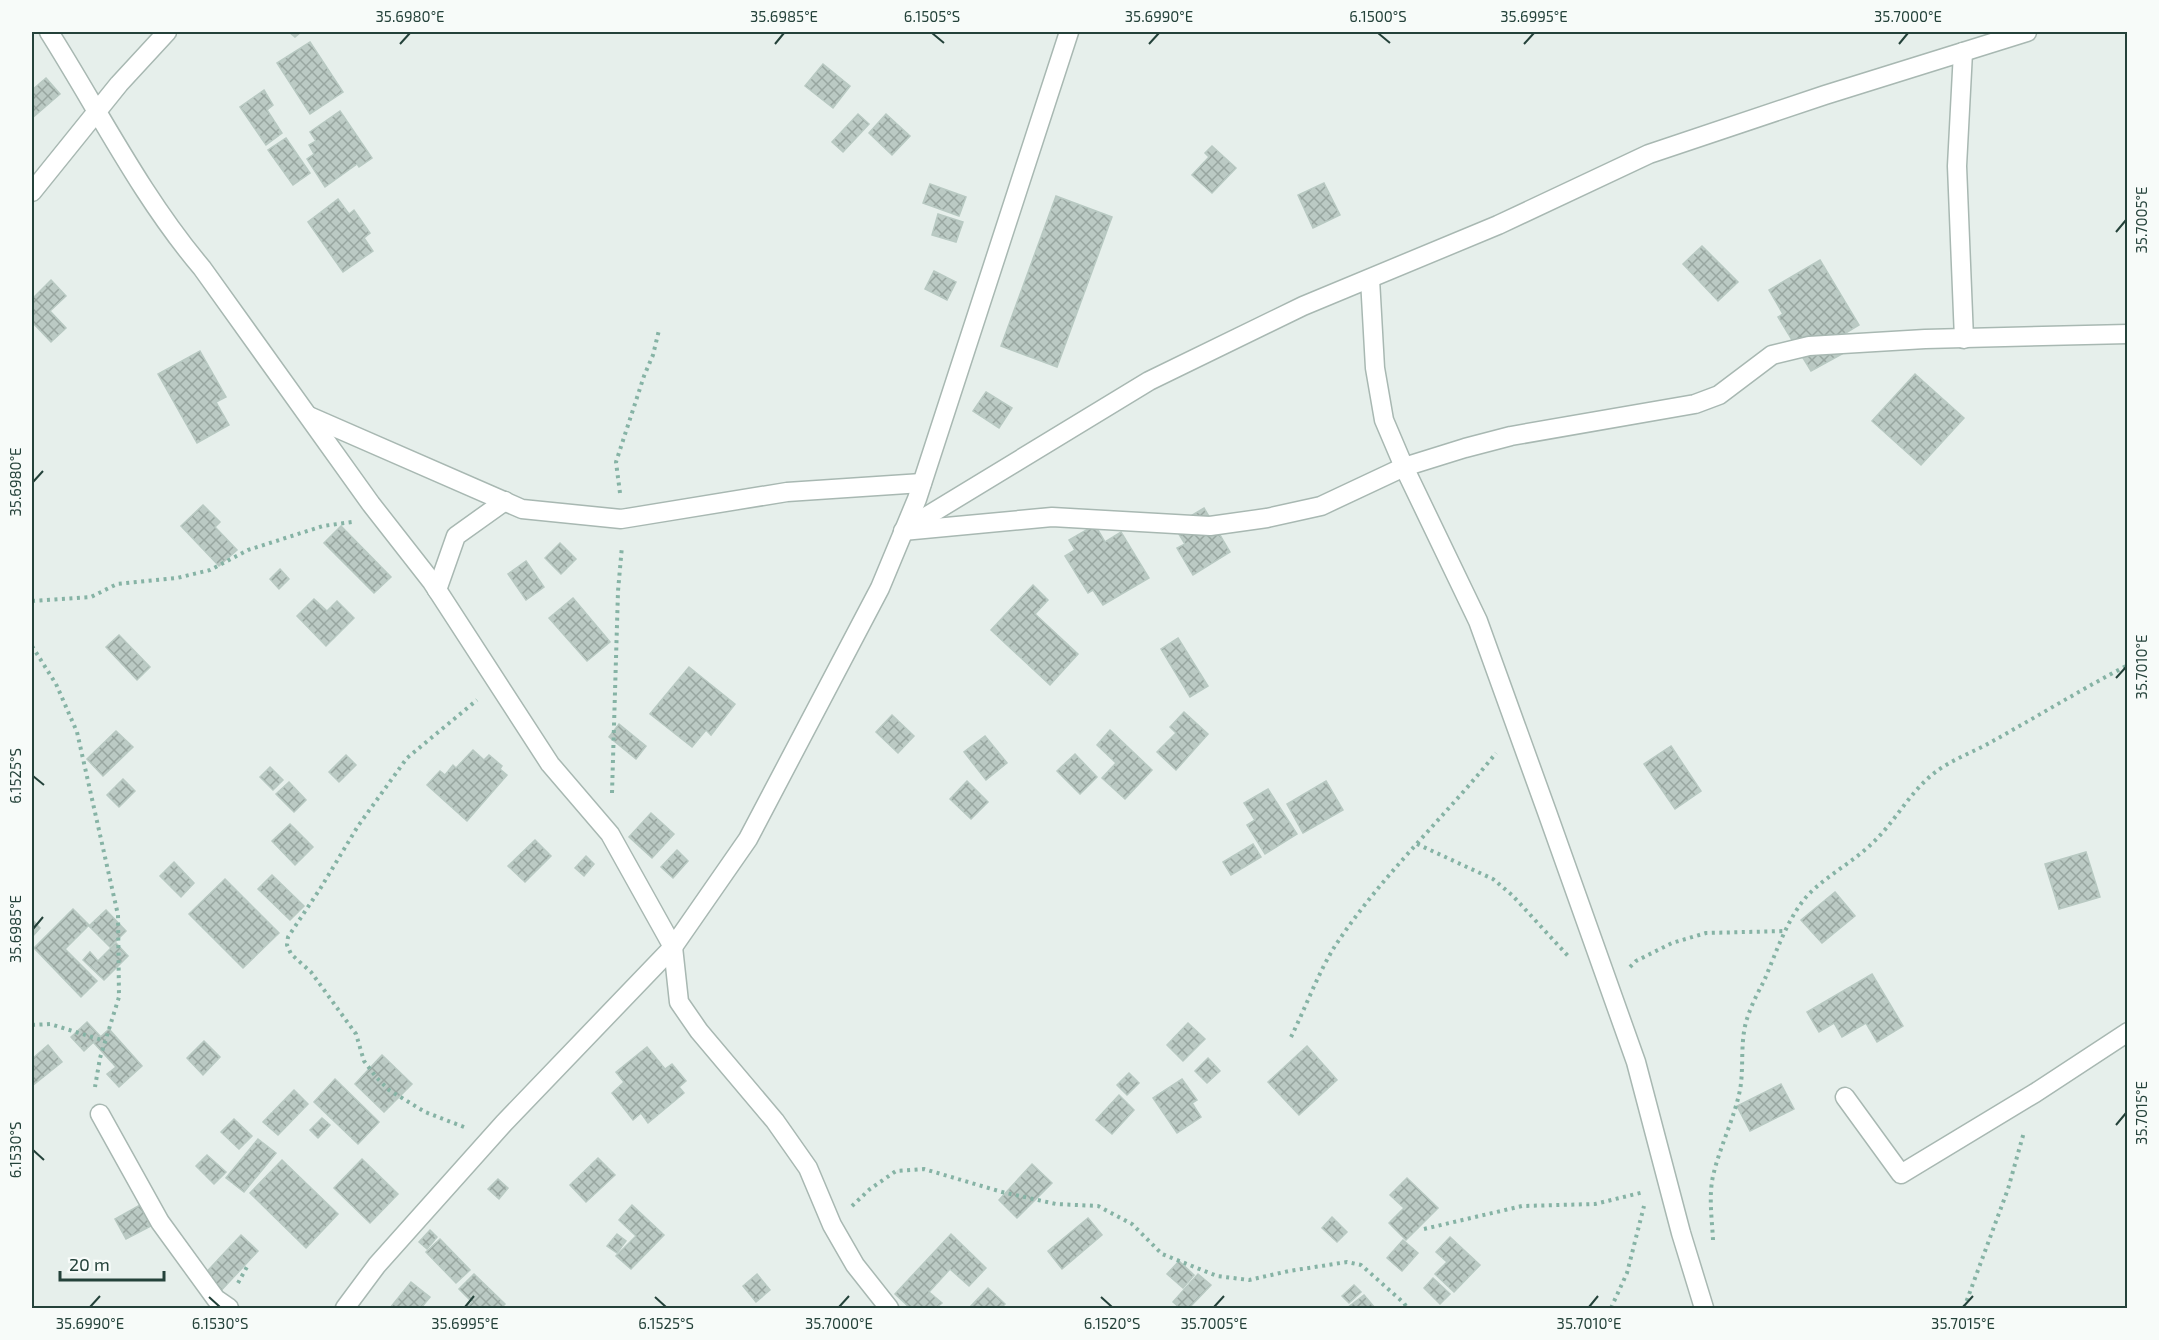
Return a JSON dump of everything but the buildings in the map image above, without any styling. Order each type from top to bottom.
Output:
[{"type":"street","points":[[49,32],[147,195],[171,230],[202,268],[437,590],[550,764],[610,834],[673,947],[679,1002],[699,1031],[775,1121],[808,1168],[832,1225],[855,1265],[889,1308]]},
{"type":"street","points":[[32,192],[97,110],[167,32]]},
{"type":"street","points":[[345,1308],[378,1265],[491,1138],[673,947],[748,839],[880,588],[903,531],[922,483],[1070,32]]},
{"type":"street","points":[[903,531],[1149,381],[1303,306],[1498,225],[1648,154],[2027,32]]},
{"type":"street","points":[[1963,51],[1957,166],[1964,339]]},
{"type":"street","points":[[1370,279],[1375,368],[1384,420],[1478,621],[1636,1062],[1681,1233],[1704,1308]]},
{"type":"street","points":[[903,531],[1053,517],[1210,526],[1267,518],[1321,506],[1428,458],[1511,436],[1695,404],[1719,395],[1772,355],[1809,346],[2127,334]]},
{"type":"street","points":[[308,416],[522,509],[621,519],[787,492],[922,483]]},
{"type":"street","points":[[437,590],[456,536],[505,501]]},
{"type":"street","points":[[1845,1097],[1901,1174],[2035,1093],[2127,1032]]},
{"type":"street","points":[[100,1114],[160,1222],[218,1305]]},
{"type":"path","points":[[610,834],[617,603],[622,545],[616,462],[653,355],[659,330]]},
{"type":"path","points":[[32,601],[91,597],[117,584],[177,578],[210,570],[248,550],[323,526],[383,519]]},
{"type":"path","points":[[32,646],[56,684],[77,732],[118,915],[119,997],[100,1058],[94,1089],[100,1114]]},
{"type":"path","points":[[1714,1243],[1711,1213],[1713,1174],[1730,1128],[1739,1091],[1746,1022],[1798,908],[1828,876],[1867,849],[1886,830],[1919,786],[1936,771],[2127,665]]},
{"type":"path","points":[[491,1138],[425,1112],[389,1090],[364,1060],[356,1034],[311,972],[291,954],[287,945],[288,937],[358,826],[406,758],[498,683]]},
{"type":"path","points":[[1291,1037],[1334,948],[1376,891],[1469,787],[1516,728]]},
{"type":"path","points":[[1417,844],[1493,879],[1526,909],[1572,961]]},
{"type":"path","points":[[1609,985],[1636,961],[1672,944],[1706,933],[1786,932]]},
{"type":"path","points":[[32,1025],[50,1024],[105,1041]]},
{"type":"path","points":[[1964,1308],[2008,1190],[2035,1093]]},
{"type":"path","points":[[832,1225],[870,1189],[896,1171],[924,1169],[1002,1192],[1056,1204],[1098,1206],[1132,1224],[1162,1254],[1216,1276],[1249,1280],[1347,1262],[1361,1265],[1407,1308]]},
{"type":"path","points":[[1424,1229],[1522,1206],[1595,1204],[1648,1191],[1627,1273],[1611,1308]]}]
